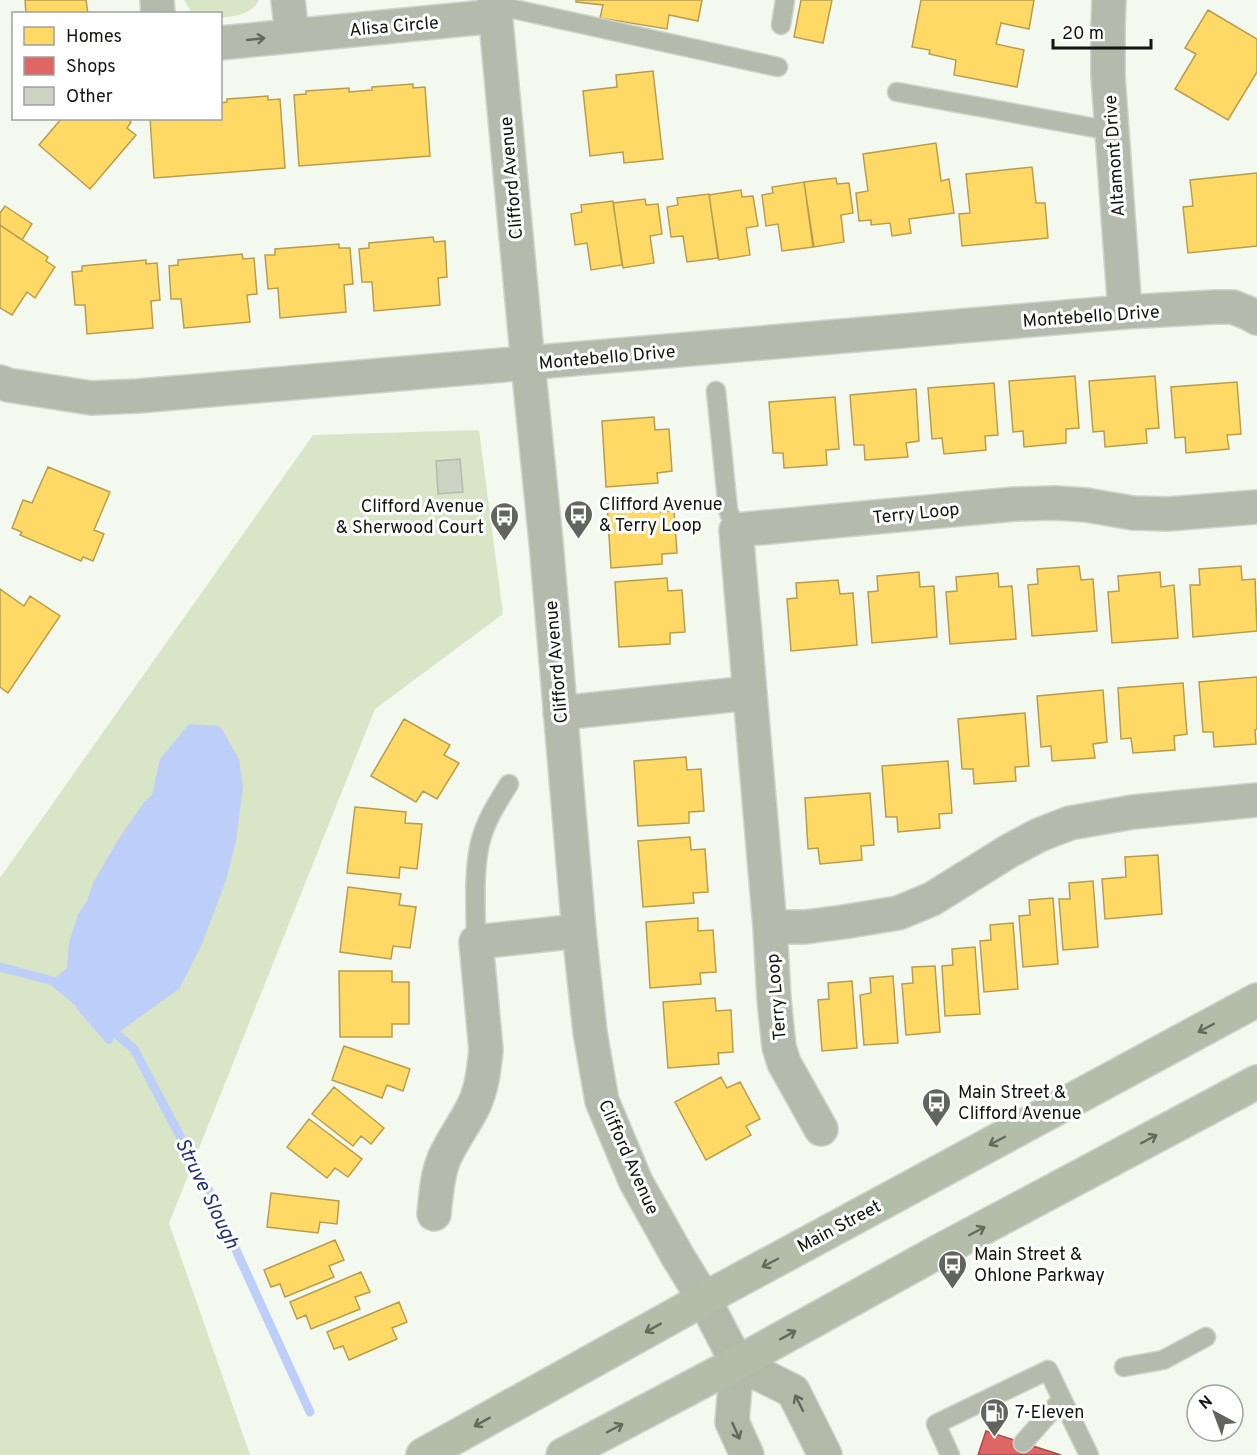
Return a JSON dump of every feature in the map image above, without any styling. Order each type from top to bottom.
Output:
[{"type":"main road","name":"Main Street","points":[[423,1455],[704,1299],[1257,1000]]},
{"type":"main road","points":[[563,1455],[1257,1082]]},
{"type":"main road","points":[[704,1299],[737,1363],[732,1422],[747,1455]]},
{"type":"main road","points":[[737,1363],[793,1391],[825,1455]]},
{"type":"street","points":[[288,0],[292,35]]},
{"type":"street","name":"Altamont Drive","points":[[1109,0],[1108,76],[1125,312]]},
{"type":"street","name":"Alisa Circle","points":[[222,43],[495,7]]},
{"type":"street","name":"Clifford Avenue","points":[[495,7],[590,1032],[602,1101],[636,1182],[704,1299]]},
{"type":"street","name":"Montebello Drive","points":[[3,390],[91,398],[138,396],[1125,312],[1215,307],[1233,308],[1257,318]]},
{"type":"street","name":"Terry Loop","points":[[821,1129],[789,1072],[779,1047],[736,530],[1015,504],[1086,505],[1133,513],[1168,514],[1257,507]]},
{"type":"street","points":[[560,713],[750,693]]},
{"type":"street","name":"Terry Loop","points":[[770,927],[805,927],[898,913],[932,899],[1009,851],[1070,823],[1133,812],[1257,800]]},
{"type":"street","points":[[434,1214],[439,1175],[481,1087],[486,1050],[476,942],[579,931]]},
{"type":"lane","points":[[781,25],[785,0]]},
{"type":"lane","points":[[495,7],[778,67]]},
{"type":"lane","points":[[897,92],[1112,131]]},
{"type":"lane","points":[[716,391],[728,510],[736,530]]},
{"type":"lane","points":[[476,942],[480,844],[491,813],[509,784]]},
{"type":"lane","points":[[1124,1367],[1163,1360],[1206,1337]]},
{"type":"lane","points":[[950,1455],[936,1424],[1047,1370],[1089,1455]]},
{"type":"lane","points":[[1023,1443],[1062,1399]]},
{"type":"green space","points":[[184,0],[259,0],[252,9],[238,15],[222,18],[222,12],[191,12]]},
{"type":"green space","points":[[479,430],[503,614],[375,709],[169,1223],[250,1455],[0,1455],[0,878],[313,435]]},
{"type":"water","points":[[189,724],[220,726],[239,759],[243,786],[236,841],[226,880],[202,944],[179,989],[109,1039],[56,977],[67,968],[69,942],[78,914],[87,901],[94,881],[118,840],[144,802],[152,795],[160,759]]},
{"type":"building: Homes","points":[[25,0],[86,0],[88,12],[26,12]]},
{"type":"building: Homes","points":[[576,0],[702,0],[698,21],[669,15],[667,29],[600,18],[603,5],[576,2]]},
{"type":"building: Homes","points":[[801,0],[832,0],[823,43],[794,37]]},
{"type":"building: Homes","points":[[921,0],[1034,0],[1029,29],[1001,23],[996,44],[1024,50],[1017,87],[954,75],[956,60],[929,54],[930,50],[912,47]]},
{"type":"building: Homes","points":[[1208,10],[1257,39],[1257,72],[1228,120],[1175,89],[1196,54],[1185,48]]},
{"type":"building: Homes","points":[[653,71],[663,159],[624,163],[623,152],[590,156],[583,91],[617,87],[616,75]]},
{"type":"building: Homes","points":[[413,84],[413,88],[425,87],[430,156],[299,166],[294,95],[306,94],[306,91],[349,88],[349,92],[372,90],[372,87]]},
{"type":"building: Homes","points":[[268,96],[268,100],[280,99],[285,168],[154,178],[150,120],[222,120],[222,103],[227,102],[227,99]]},
{"type":"building: Homes","points":[[60,120],[129,120],[131,122],[127,128],[136,135],[90,189],[39,145]]},
{"type":"building: Homes","points":[[936,143],[941,181],[949,179],[954,213],[909,219],[911,233],[892,236],[890,223],[871,225],[871,220],[859,221],[856,193],[868,191],[863,154]]},
{"type":"building: Homes","points":[[1032,167],[1036,203],[1045,203],[1048,238],[962,246],[959,214],[970,213],[966,174]]},
{"type":"building: Homes","points":[[1257,173],[1257,246],[1188,253],[1183,207],[1193,206],[1190,180]]},
{"type":"building: Homes","points":[[836,178],[837,184],[849,183],[853,213],[841,215],[844,242],[814,247],[804,182]]},
{"type":"building: Homes","points":[[804,182],[813,247],[782,251],[778,224],[766,226],[762,195],[773,193],[772,187]]},
{"type":"building: Homes","points":[[741,190],[742,197],[753,196],[758,226],[746,228],[750,255],[719,260],[709,195]]},
{"type":"building: Homes","points":[[709,194],[718,258],[687,262],[683,236],[671,237],[667,207],[678,205],[677,198]]},
{"type":"building: Homes","points":[[645,199],[646,205],[658,204],[662,234],[650,236],[654,263],[623,268],[613,203]]},
{"type":"building: Homes","points":[[613,201],[622,265],[591,270],[587,243],[575,245],[571,214],[582,212],[581,205]]},
{"type":"building: Homes","points":[[5,206],[32,224],[22,240],[0,225],[0,213]]},
{"type":"building: Homes","points":[[0,225],[48,257],[46,261],[55,267],[35,298],[27,292],[12,315],[0,308]]},
{"type":"building: Homes","points":[[433,237],[434,242],[445,241],[447,277],[438,278],[440,305],[374,311],[372,282],[362,282],[359,249],[369,248],[369,243]]},
{"type":"building: Homes","points":[[339,244],[339,248],[350,248],[353,284],[344,285],[346,312],[280,318],[278,288],[268,289],[265,255],[275,255],[275,249]]},
{"type":"building: Homes","points":[[242,254],[243,259],[254,258],[257,294],[247,295],[250,322],[184,328],[181,299],[171,299],[169,266],[178,265],[178,260]]},
{"type":"building: Homes","points":[[146,260],[146,264],[157,263],[160,300],[151,301],[153,328],[87,334],[85,305],[75,305],[72,272],[82,271],[82,266]]},
{"type":"building: Homes","points":[[1075,376],[1079,428],[1066,429],[1066,443],[1024,447],[1023,431],[1013,432],[1009,381]]},
{"type":"building: Homes","points":[[1155,376],[1159,428],[1146,429],[1147,443],[1105,447],[1104,431],[1093,432],[1089,381]]},
{"type":"building: Homes","points":[[1237,382],[1241,434],[1227,435],[1229,449],[1186,453],[1185,437],[1175,438],[1171,387]]},
{"type":"building: Homes","points":[[994,383],[998,435],[985,436],[986,450],[944,454],[942,438],[932,439],[928,388]]},
{"type":"building: Homes","points":[[916,389],[919,441],[906,443],[908,457],[865,460],[864,445],[854,445],[850,395]]},
{"type":"building: Homes","points":[[835,397],[839,449],[826,450],[827,465],[784,468],[783,453],[773,453],[769,402]]},
{"type":"building: Homes","points":[[654,417],[655,430],[669,429],[672,471],[657,473],[658,483],[606,487],[602,421]]},
{"type":"building: Homes","points":[[48,467],[110,492],[94,530],[104,534],[93,561],[83,557],[81,561],[20,535],[22,532],[12,528],[23,500],[32,503]]},
{"type":"building: Homes","points":[[659,499],[660,512],[674,511],[677,553],[662,554],[662,564],[611,568],[607,503]]},
{"type":"building: Homes","points":[[1079,566],[1081,580],[1093,579],[1097,631],[1032,636],[1028,585],[1038,584],[1037,569]]},
{"type":"building: Homes","points":[[1241,566],[1242,580],[1255,579],[1257,631],[1193,637],[1190,585],[1200,585],[1199,569]]},
{"type":"building: Homes","points":[[919,572],[920,587],[934,586],[937,637],[872,643],[868,592],[878,591],[877,576]]},
{"type":"building: Homes","points":[[1160,572],[1161,587],[1174,585],[1178,638],[1112,643],[1108,592],[1119,591],[1118,576]]},
{"type":"building: Homes","points":[[998,573],[999,587],[1012,586],[1016,639],[950,644],[946,592],[957,591],[956,577]]},
{"type":"building: Homes","points":[[667,578],[668,591],[682,590],[685,632],[670,633],[670,644],[619,647],[615,582]]},
{"type":"building: Homes","points":[[838,580],[840,594],[853,593],[857,645],[791,651],[787,599],[797,598],[796,583]]},
{"type":"building: Homes","points":[[0,589],[24,606],[30,596],[60,616],[8,693],[0,687]]},
{"type":"building: Homes","points":[[1257,677],[1256,744],[1214,747],[1213,732],[1203,732],[1199,682]]},
{"type":"building: Homes","points":[[1183,683],[1187,734],[1174,736],[1175,750],[1133,753],[1131,738],[1121,739],[1118,688]]},
{"type":"building: Homes","points":[[1103,690],[1107,742],[1093,744],[1095,758],[1052,761],[1051,746],[1041,747],[1037,696]]},
{"type":"building: Homes","points":[[1025,713],[1029,766],[1015,767],[1016,781],[974,784],[973,769],[962,769],[958,719]]},
{"type":"building: Homes","points":[[404,719],[450,745],[444,755],[459,763],[437,799],[423,791],[416,802],[371,776]]},
{"type":"building: Homes","points":[[686,757],[687,770],[701,769],[704,811],[689,812],[689,823],[638,826],[634,761]]},
{"type":"building: Homes","points":[[948,761],[952,813],[939,814],[940,828],[898,832],[897,817],[886,817],[882,766]]},
{"type":"building: Homes","points":[[870,793],[874,845],[861,846],[862,860],[820,864],[818,848],[808,849],[805,798]]},
{"type":"building: Homes","points":[[355,807],[406,812],[405,823],[422,824],[417,869],[400,867],[399,878],[347,873]]},
{"type":"building: Homes","points":[[690,837],[691,850],[705,849],[708,892],[693,893],[694,903],[643,907],[638,841]]},
{"type":"building: Homes","points":[[1158,855],[1162,914],[1105,919],[1102,879],[1126,877],[1125,857]]},
{"type":"building: Homes","points":[[1093,881],[1098,947],[1063,950],[1059,899],[1070,899],[1069,883]]},
{"type":"building: Homes","points":[[348,887],[401,894],[399,905],[416,907],[410,948],[393,946],[391,959],[340,952]]},
{"type":"building: Homes","points":[[1053,898],[1058,964],[1023,967],[1019,916],[1030,915],[1029,900]]},
{"type":"building: Homes","points":[[698,918],[698,931],[713,930],[716,972],[700,973],[701,984],[650,988],[646,922]]},
{"type":"building: Homes","points":[[1013,923],[1018,989],[984,992],[980,941],[991,940],[990,925]]},
{"type":"building: Homes","points":[[975,947],[980,1014],[945,1016],[942,966],[953,965],[952,949]]},
{"type":"building: Homes","points":[[935,966],[940,1032],[906,1035],[902,984],[913,983],[912,967]]},
{"type":"building: Homes","points":[[339,971],[392,971],[392,982],[409,982],[409,1024],[392,1024],[392,1037],[340,1037]]},
{"type":"building: Homes","points":[[893,976],[898,1043],[864,1045],[860,995],[871,993],[870,978]]},
{"type":"building: Homes","points":[[852,981],[857,1048],[822,1051],[818,1000],[829,999],[828,983]]},
{"type":"building: Homes","points":[[715,998],[716,1011],[731,1010],[733,1052],[718,1053],[719,1064],[668,1068],[663,1002]]},
{"type":"building: Homes","points":[[344,1046],[410,1069],[403,1091],[387,1085],[382,1098],[332,1080]]},
{"type":"building: Homes","points":[[721,1077],[727,1088],[740,1082],[760,1119],[746,1126],[751,1135],[706,1160],[675,1102]]},
{"type":"building: Homes","points":[[334,1087],[384,1128],[371,1144],[361,1136],[353,1146],[312,1114]]},
{"type":"building: Homes","points":[[309,1119],[362,1159],[348,1177],[335,1168],[327,1178],[287,1147]]},
{"type":"building: Homes","points":[[271,1193],[339,1201],[337,1224],[320,1222],[318,1233],[267,1227]]},
{"type":"building: Homes","points":[[335,1240],[344,1260],[329,1266],[334,1277],[285,1297],[280,1284],[271,1287],[264,1270]]},
{"type":"building: Homes","points":[[361,1272],[370,1292],[355,1297],[360,1309],[311,1329],[306,1315],[297,1319],[290,1302]]},
{"type":"building: Homes","points":[[399,1302],[407,1322],[392,1328],[397,1339],[349,1360],[343,1346],[334,1349],[327,1332]]},
{"type":"building: Shops","name":"7-Eleven","points":[[986,1431],[1061,1455],[978,1455]]},
{"type":"building: Other","points":[[460,459],[463,492],[438,494],[436,461]]},
{"type":"waterway","name":"Struve Slough","points":[[0,967],[53,981],[83,1006]]},
{"type":"waterway","name":"Struve Slough","points":[[81,1007],[109,1039]]},
{"type":"waterway","name":"Struve Slough","points":[[107,1026],[134,1049],[209,1191],[310,1412]]},
{"type":"place","name":"Clifford Avenue & Terry Loop","points":[[578,540]]},
{"type":"place","name":"Clifford Avenue & Sherwood Court","points":[[505,542]]},
{"type":"place","name":"Main Street & Clifford Avenue","points":[[937,1128]]},
{"type":"place","name":"Main Street & Ohlone Parkway","points":[[953,1290]]},
{"type":"place","name":"7-Eleven","points":[[994,1438]]}]
